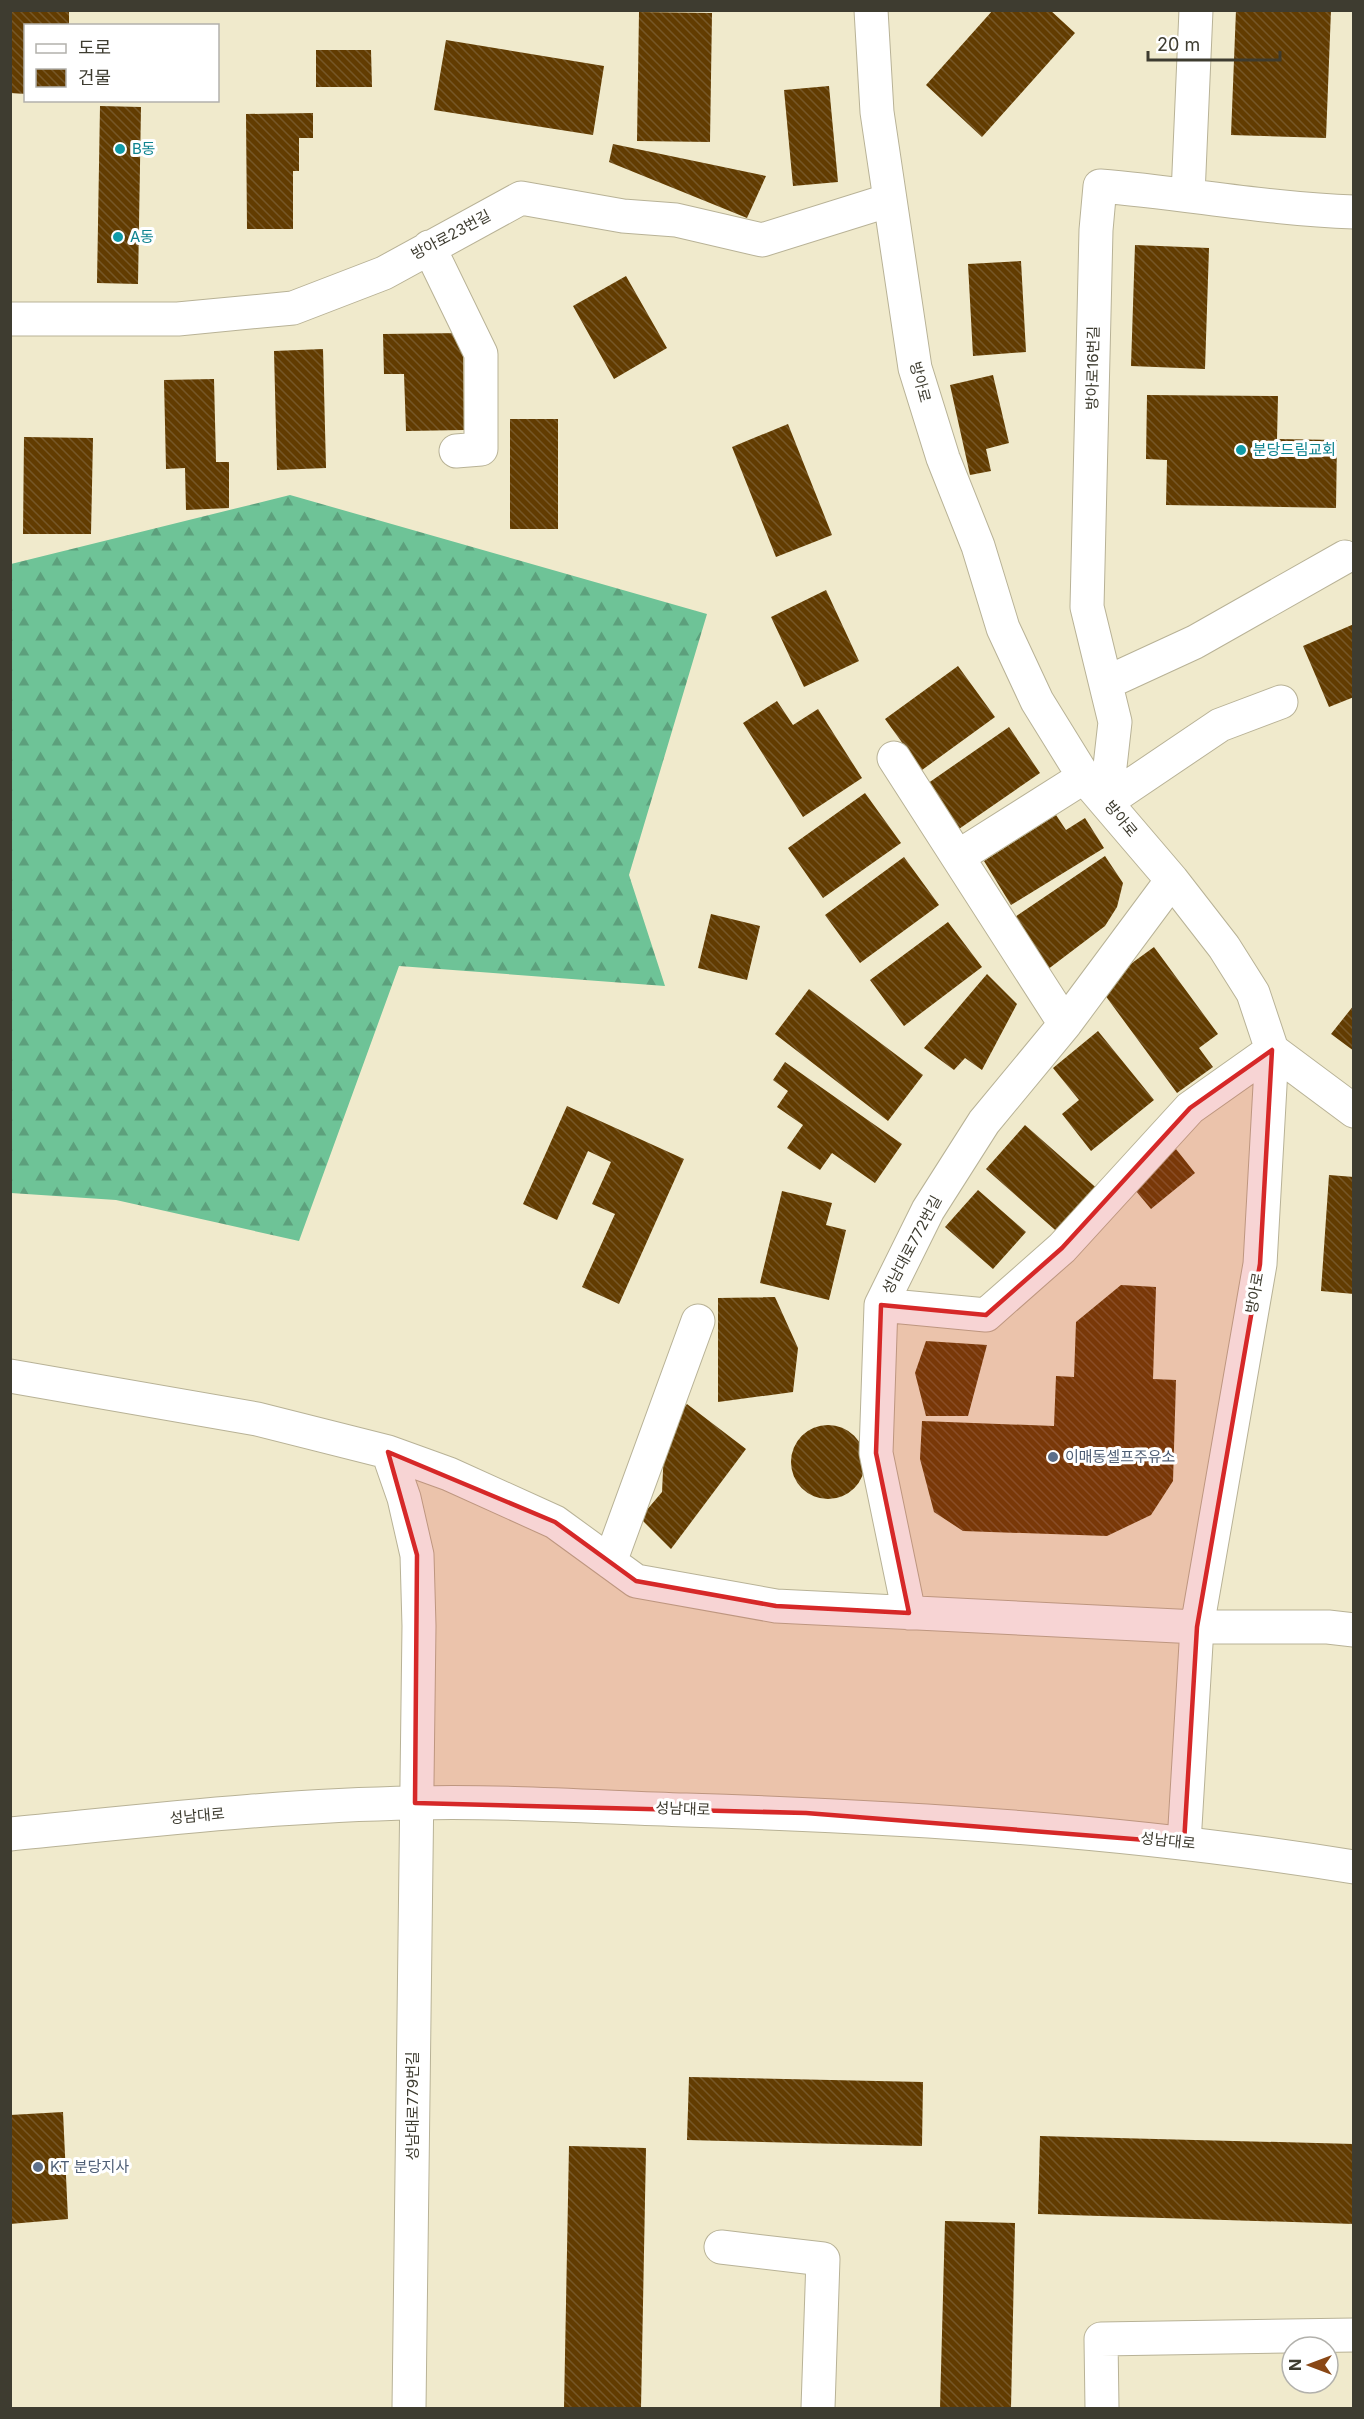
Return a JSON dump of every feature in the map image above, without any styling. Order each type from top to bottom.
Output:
[{"type":"street","name":"방아로","points":[[871,10],[877,112],[915,368],[943,458],[978,546],[1003,628],[1037,701],[1084,777],[1172,880],[1224,947],[1254,993],[1272,1050],[1260,1264],[1197,1627],[1184,1843]]},
{"type":"street","points":[[1188,195],[1196,10]]},
{"type":"street","name":"방아로16번길","points":[[1106,802],[1114,722],[1087,607],[1096,230],[1100,186],[1188,195],[1244,205],[1353,212]]},
{"type":"street","name":"방아로23번길","points":[[10,319],[178,320],[293,308],[384,273],[521,198],[624,216],[676,220],[762,240],[890,200]]},
{"type":"street","points":[[429,247],[481,354],[481,448],[456,452]]},
{"type":"street","points":[[1106,683],[1195,642],[1345,557]]},
{"type":"street","points":[[1106,802],[1220,725],[1281,702]]},
{"type":"street","points":[[894,758],[959,855],[1065,1024]]},
{"type":"street","points":[[959,855],[1084,777]]},
{"type":"street","name":"성남대로772번길","points":[[909,1613],[876,1453],[881,1305],[928,1210],[984,1122],[1065,1024],[1172,880]]},
{"type":"street","points":[[881,1305],[986,1315],[1062,1248],[1190,1108],[1272,1050],[1353,1111]]},
{"type":"street","points":[[610,1562],[698,1321]]},
{"type":"street","points":[[10,1376],[257,1419],[388,1452],[448,1474],[555,1522],[636,1581],[776,1606],[1197,1627],[1328,1627],[1353,1630]]},
{"type":"street","name":"성남대로779번길","points":[[388,1452],[404,1498],[417,1555],[419,1626],[409,2409]]},
{"type":"street","name":"성남대로","points":[[10,1834],[265,1810],[416,1803],[806,1813],[1116,1835],[1353,1867]]},
{"type":"street","points":[[721,2247],[824,2259],[819,2409]]},
{"type":"street","points":[[1102,2409],[1101,2339],[1353,2335]]},
{"type":"highlighted area","points":[[1272,1050],[1260,1264],[1197,1627],[1184,1843],[806,1813],[415,1803],[417,1555],[388,1452],[555,1522],[636,1581],[776,1606],[909,1613],[876,1453],[881,1305],[986,1315],[1062,1248],[1190,1108]]},
{"type":"green space","points":[[290,495],[707,614],[629,875],[665,986],[399,966],[299,1241],[116,1200],[11,1193],[11,564]]},
{"type":"building","points":[[12,10],[69,10],[69,24],[24,24],[24,94],[10,93]]},
{"type":"building","points":[[993,10],[1050,10],[1075,33],[982,137],[926,85]]},
{"type":"building","points":[[1236,10],[1331,10],[1326,138],[1231,135]]},
{"type":"building","points":[[639,12],[712,13],[710,142],[637,141]]},
{"type":"building","points":[[446,40],[604,66],[593,135],[434,110]]},
{"type":"building","points":[[316,50],[371,50],[372,87],[316,87]]},
{"type":"building","points":[[829,86],[838,182],[793,186],[784,90]]},
{"type":"building","points":[[100,106],[141,107],[138,284],[97,283]]},
{"type":"building","points":[[313,113],[313,138],[299,138],[299,171],[293,171],[293,229],[247,229],[246,114]]},
{"type":"building","points":[[613,144],[766,176],[747,218],[609,162]]},
{"type":"building","points":[[1135,245],[1209,248],[1205,369],[1131,366]]},
{"type":"building","points":[[1021,261],[1026,352],[973,356],[968,264]]},
{"type":"building","points":[[626,276],[667,348],[614,379],[573,306]]},
{"type":"building","points":[[463,333],[464,430],[406,431],[404,374],[384,374],[383,334]]},
{"type":"building","points":[[323,349],[326,468],[277,470],[274,351]]},
{"type":"building","points":[[993,375],[1009,443],[986,449],[991,471],[970,475],[950,385]]},
{"type":"building","points":[[214,379],[216,462],[229,462],[229,508],[186,510],[185,468],[166,469],[164,380]]},
{"type":"building","name":"분당드림교회","points":[[1147,395],[1278,396],[1277,439],[1337,440],[1336,508],[1166,505],[1167,460],[1146,459]]},
{"type":"building","points":[[510,419],[558,419],[558,529],[510,529]]},
{"type":"building","points":[[788,424],[832,535],[776,557],[732,447]]},
{"type":"building","points":[[24,437],[93,438],[91,534],[23,534]]},
{"type":"building","points":[[826,590],[859,661],[804,687],[771,617]]},
{"type":"building","points":[[1354,624],[1354,697],[1329,707],[1303,646]]},
{"type":"building","points":[[958,666],[995,717],[922,770],[885,719]]},
{"type":"building","points":[[777,701],[793,725],[818,709],[862,778],[803,817],[743,723]]},
{"type":"building","points":[[1009,727],[1040,773],[956,831],[924,786]]},
{"type":"building","points":[[865,793],[901,843],[823,898],[788,848]]},
{"type":"building","points":[[1056,815],[1066,830],[1085,818],[1104,848],[1011,905],[984,861]]},
{"type":"building","points":[[1105,856],[1123,883],[1117,907],[1105,926],[1043,973],[1012,919]]},
{"type":"building","points":[[904,857],[939,905],[860,963],[825,915]]},
{"type":"building","points":[[711,914],[760,926],[747,980],[698,968]]},
{"type":"building","points":[[948,922],[982,967],[904,1026],[870,980]]},
{"type":"building","points":[[1154,947],[1218,1034],[1199,1048],[1213,1067],[1177,1093],[1099,987]]},
{"type":"building","points":[[987,974],[1017,1004],[982,1070],[965,1058],[954,1070],[924,1048]]},
{"type":"building","points":[[809,989],[923,1075],[888,1121],[775,1034]]},
{"type":"building","points":[[1354,1005],[1354,1051],[1331,1034]]},
{"type":"building","points":[[1098,1031],[1154,1100],[1091,1151],[1062,1114],[1079,1100],[1053,1068]]},
{"type":"building","points":[[785,1062],[902,1144],[875,1183],[832,1153],[820,1170],[787,1148],[803,1125],[777,1107],[788,1091],[773,1080]]},
{"type":"building","points":[[567,1106],[684,1159],[619,1304],[582,1287],[615,1214],[592,1204],[611,1162],[588,1151],[557,1220],[523,1204]]},
{"type":"building","points":[[1025,1125],[1101,1192],[1062,1236],[986,1169]]},
{"type":"building","points":[[1176,1149],[1195,1173],[1151,1209],[1131,1185]]},
{"type":"building","points":[[1329,1175],[1354,1177],[1354,1294],[1321,1291]]},
{"type":"building","points":[[978,1190],[1026,1232],[993,1269],[945,1227]]},
{"type":"building","points":[[782,1191],[832,1203],[826,1225],[846,1230],[829,1300],[760,1283]]},
{"type":"building","points":[[1121,1285],[1156,1287],[1153,1379],[1176,1380],[1173,1481],[1151,1515],[1107,1536],[963,1531],[934,1512],[920,1459],[922,1421],[1054,1426],[1056,1376],[1074,1377],[1076,1322]]},
{"type":"building","points":[[775,1297],[798,1348],[793,1392],[718,1402],[718,1298]]},
{"type":"building","points":[[926,1341],[987,1345],[968,1416],[926,1416],[915,1373]]},
{"type":"building","points":[[687,1404],[746,1449],[671,1549],[640,1518],[662,1492],[665,1429]]},
{"type":"building","points":[[821,1425],[835,1425],[849,1431],[859,1441],[865,1455],[863,1476],[849,1493],[835,1499],[821,1499],[807,1493],[797,1483],[791,1469],[791,1455],[797,1441],[807,1431]]},
{"type":"building","points":[[689,2077],[923,2082],[922,2146],[687,2140]]},
{"type":"building","name":"KT 분당지사","points":[[63,2112],[68,2219],[10,2224],[10,2115]]},
{"type":"building","points":[[1040,2136],[1354,2144],[1354,2224],[1038,2214]]},
{"type":"building","points":[[569,2146],[646,2148],[641,2408],[564,2408]]},
{"type":"building","points":[[945,2221],[1015,2223],[1011,2408],[940,2408]]},
{"type":"place","name":"B동","points":[[120,149]]},
{"type":"place","name":"A동","points":[[118,237]]},
{"type":"place","name":"분당드림교회","points":[[1241,450]]},
{"type":"place","name":"이매동셀프주유소","points":[[1053,1457]]},
{"type":"place","name":"KT 분당지사","points":[[38,2167]]}]
